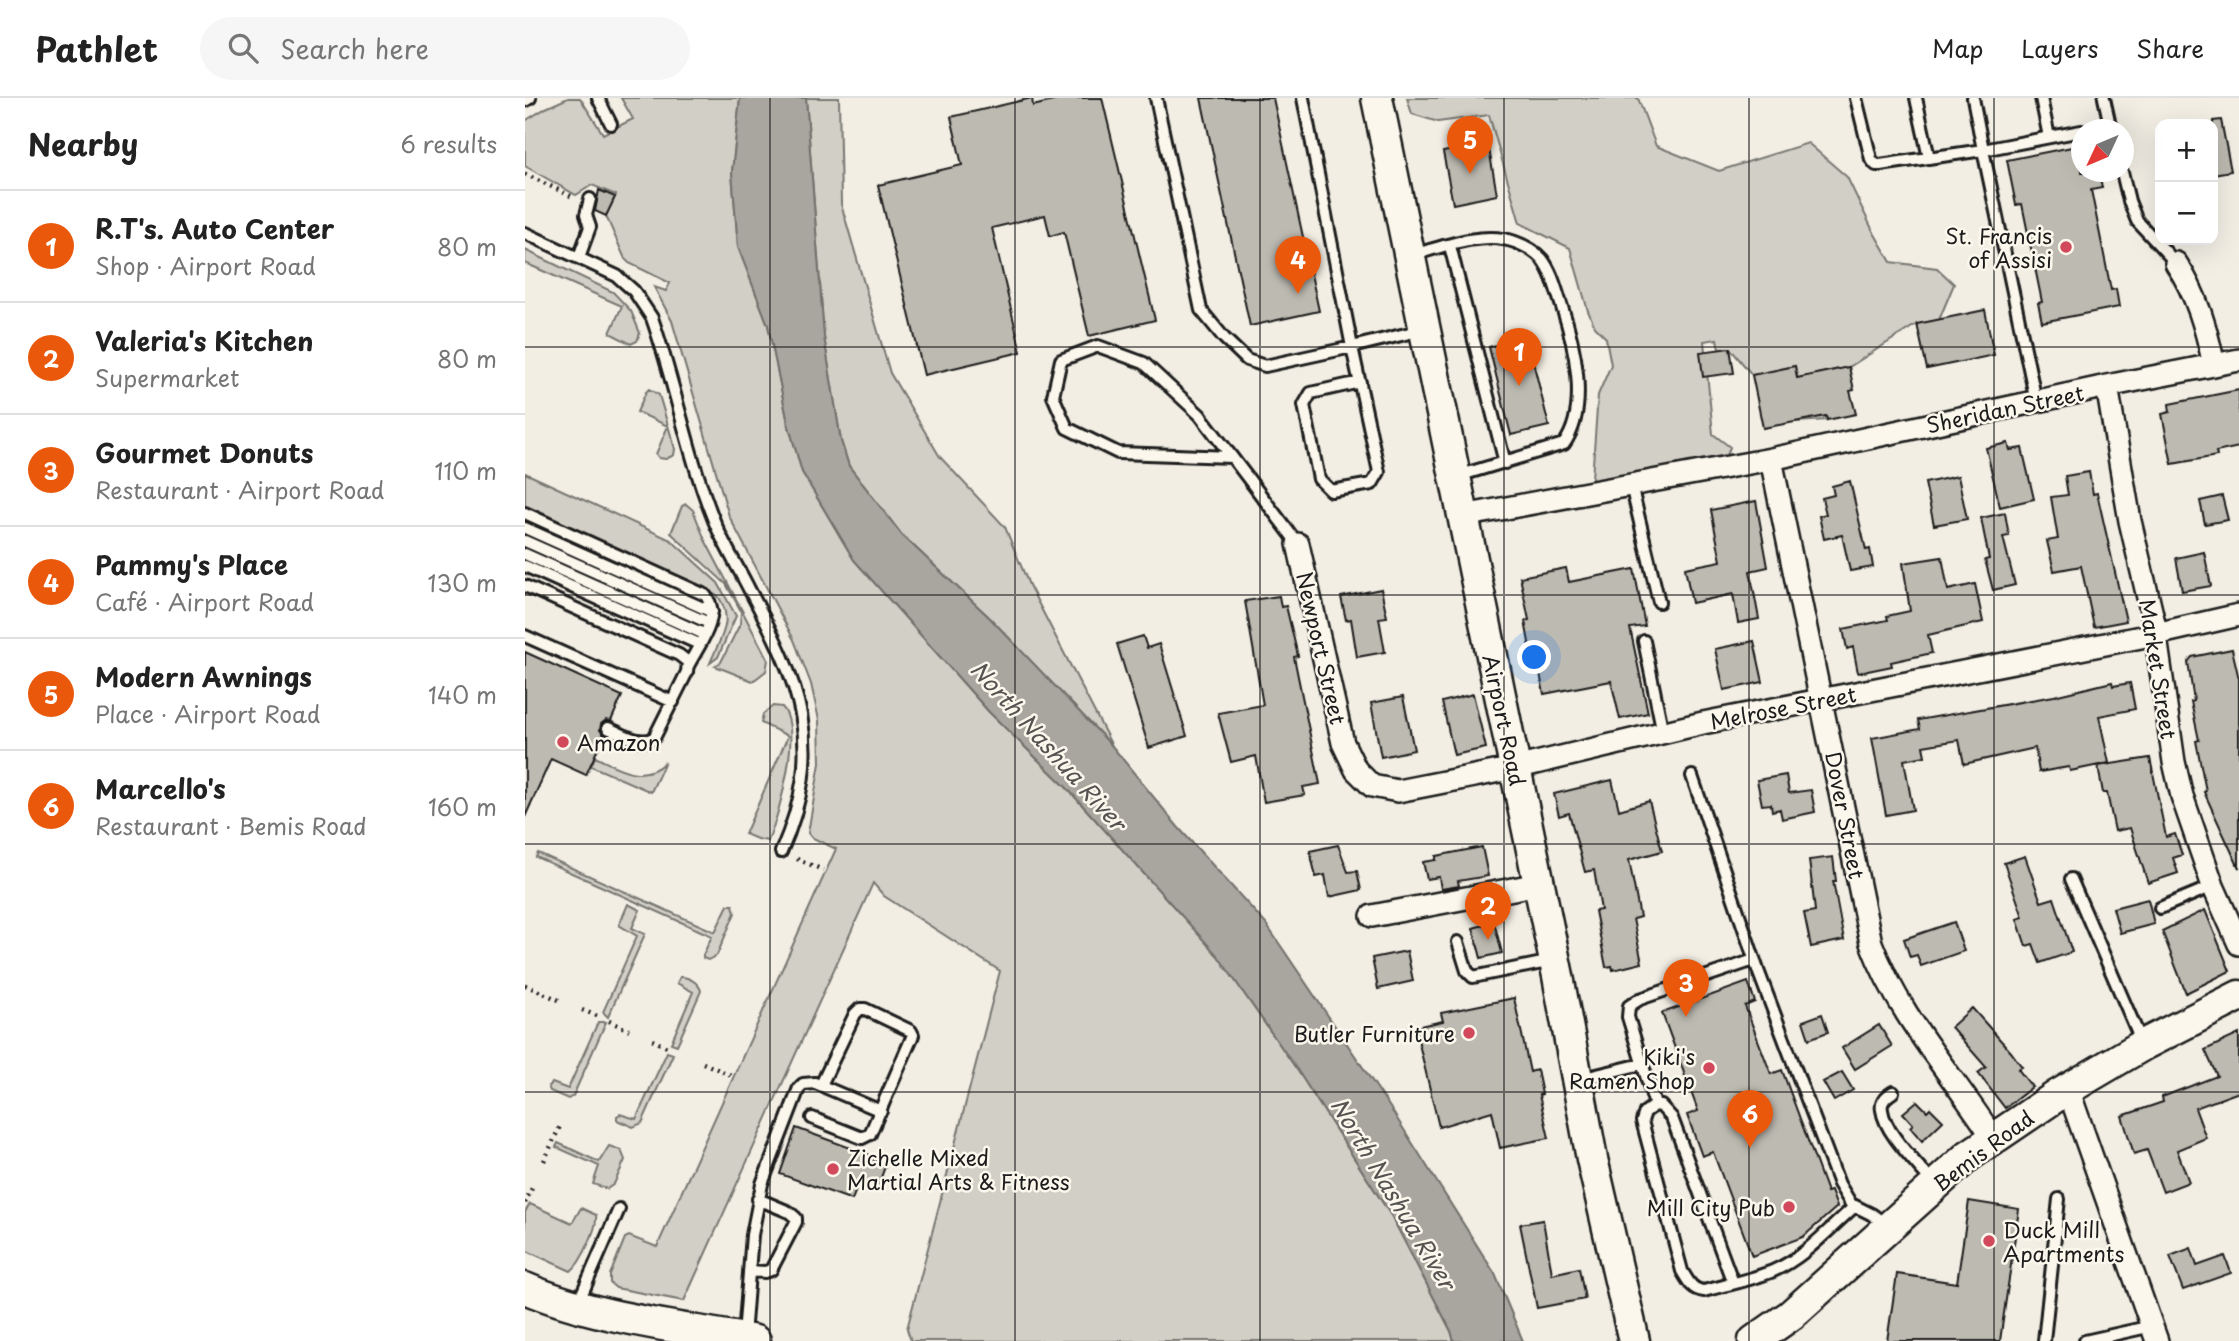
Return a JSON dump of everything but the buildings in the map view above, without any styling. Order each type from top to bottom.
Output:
[{"type":"main road","name":"Airport Road","points":[[1377,98],[1555,960],[1592,1159],[1634,1341]]},
{"type":"main road","name":"Bemis Road","points":[[1768,1335],[1968,1156],[2069,1089],[2143,1045],[2239,996]]},
{"type":"main road","points":[[525,1288],[577,1305],[749,1340]]},
{"type":"street","points":[[2176,263],[2199,304],[2214,365]]},
{"type":"street","name":"Sheridan Street","points":[[1463,516],[1771,459],[2239,360]]},
{"type":"street","name":"Market Street","points":[[2107,386],[2130,521],[2155,634],[2179,785],[2192,832],[2239,944]]},
{"type":"street","name":"Dover Street","points":[[1771,459],[1871,943],[1878,962],[1910,1021],[1994,1139]]},
{"type":"street","name":"Newport Street","points":[[1298,544],[1347,751]]},
{"type":"street","name":"Melrose Street","points":[[1347,751],[1356,770],[1372,786],[1398,791],[1515,768],[1822,699],[2239,615]]},
{"type":"street","points":[[1371,916],[1539,884]]},
{"type":"street","points":[[2069,1089],[2154,1334]]},
{"type":"lane","points":[[525,101],[530,98]]},
{"type":"lane","points":[[598,98],[611,124]]},
{"type":"lane","points":[[1156,98],[1201,310],[1247,360],[1265,366],[1424,329]]},
{"type":"lane","points":[[1303,98],[1379,472],[1372,484],[1331,491],[1319,479],[1304,405],[1311,393],[1360,382]]},
{"type":"lane","points":[[1856,98],[1871,159],[1875,165],[1983,150],[2071,133]]},
{"type":"lane","points":[[1916,98],[1929,158]]},
{"type":"lane","points":[[1973,98],[2036,401]]},
{"type":"lane","points":[[2041,98],[2049,137]]},
{"type":"lane","points":[[2104,98],[2109,119]]},
{"type":"lane","points":[[2124,182],[2137,221],[2176,263]]},
{"type":"lane","points":[[579,257],[590,227],[586,215],[589,202]]},
{"type":"lane","points":[[525,233],[626,282],[645,304],[652,318],[714,520],[781,649],[802,710],[805,753],[796,809],[781,852]]},
{"type":"lane","points":[[1409,256],[1474,240],[1512,240],[1531,249],[1543,260],[1553,278],[1571,334],[1578,382],[1570,437],[1555,449],[1455,477]]},
{"type":"lane","points":[[1450,246],[1505,463]]},
{"type":"lane","points":[[1232,457],[1118,453],[1067,428],[1053,396],[1061,360],[1098,345],[1145,363],[1200,415],[1232,457],[1298,544]]},
{"type":"lane","points":[[1631,485],[1659,602]]},
{"type":"lane","points":[[525,513],[709,598],[706,628],[657,734],[649,741],[639,741],[608,727]]},
{"type":"lane","points":[[525,528],[706,628]]},
{"type":"lane","points":[[525,541],[706,628]]},
{"type":"lane","points":[[525,554],[706,628]]},
{"type":"lane","points":[[525,566],[706,628]]},
{"type":"lane","points":[[525,586],[679,655],[685,659],[688,666]]},
{"type":"lane","points":[[525,636],[673,702]]},
{"type":"lane","points":[[1644,641],[1663,733]]},
{"type":"lane","points":[[1692,776],[1754,960],[1839,1184],[1855,1206],[1888,1227]]},
{"type":"lane","points":[[2071,879],[2143,1045]]},
{"type":"lane","points":[[2160,908],[2213,886]]},
{"type":"lane","points":[[1458,942],[1467,971],[1473,977],[1555,960]]},
{"type":"lane","points":[[1655,1105],[1628,1017],[1627,1011],[1632,1003],[1754,960]]},
{"type":"lane","points":[[812,1118],[862,1138],[870,1134],[913,1035],[908,1027],[860,1009],[855,1014],[821,1085]]},
{"type":"lane","points":[[1577,1080],[1642,1064]]},
{"type":"lane","points":[[749,1340],[749,1270],[758,1199],[769,1160],[799,1088],[808,1082],[821,1085],[881,1111]]},
{"type":"lane","points":[[1892,1092],[1883,1101],[1882,1110],[1887,1122],[1894,1135],[1935,1185]]},
{"type":"lane","points":[[1733,1283],[1672,1118],[1661,1106],[1655,1105],[1645,1112],[1642,1121],[1682,1271],[1697,1290],[1704,1291],[1733,1283],[1784,1266],[1855,1206]]},
{"type":"lane","points":[[749,1270],[771,1270],[796,1222],[796,1218],[789,1212],[758,1199]]},
{"type":"lane","points":[[2044,1341],[2059,1199]]},
{"type":"lane","points":[[577,1305],[618,1209]]},
{"type":"lane","points":[[2085,1341],[2154,1334]]},
{"type":"path","points":[[525,174],[589,202]]},
{"type":"path","points":[[797,859],[823,870]]},
{"type":"path","points":[[525,985],[559,999]]},
{"type":"path","points":[[582,1010],[600,1017]]},
{"type":"path","points":[[609,1021],[629,1030]]},
{"type":"path","points":[[652,1040],[669,1048]]},
{"type":"path","points":[[703,1063],[731,1075]]},
{"type":"path","points":[[544,1161],[561,1124]]},
{"type":"path","points":[[525,1203],[533,1186]]},
{"type":"shaded area","points":[[568,98],[580,98],[603,134],[633,119],[621,98],[740,98],[732,172],[738,247],[768,325],[788,423],[802,472],[854,560],[989,712],[1066,787],[1218,956],[1298,1071],[1392,1217],[1454,1341],[911,1341],[907,1329],[1000,971],[884,896],[873,883],[684,1301],[616,1288],[610,1283],[610,1275],[625,1238],[629,1236],[657,1247],[836,849],[808,833],[820,763],[819,720],[811,684],[794,640],[729,516],[672,321],[654,287],[666,291],[670,283],[625,259],[606,216],[616,195],[592,185],[576,195],[525,166],[525,121]]},
{"type":"shaded area","points":[[806,98],[839,98],[841,204],[890,373],[940,457],[1005,527],[1029,585],[1112,746],[990,618],[902,535],[849,466],[841,441],[824,337]]},
{"type":"shaded area","points":[[1407,98],[1638,98],[1656,146],[1719,171],[1808,143],[1847,177],[1891,262],[1937,268],[1954,284],[1939,320],[1917,324],[1849,367],[1817,374],[1827,420],[1796,422],[1790,389],[1799,387],[1795,366],[1752,375],[1730,348],[1719,349],[1717,339],[1704,341],[1713,434],[1730,447],[1723,467],[1597,491],[1592,478],[1598,395],[1611,365],[1606,338],[1595,327],[1588,311],[1570,248],[1520,223],[1489,115],[1438,122],[1412,114]]},
{"type":"shaded area","points":[[525,250],[613,292],[631,311],[640,333],[637,341],[631,344],[610,333],[622,306],[525,263]]},
{"type":"shaded area","points":[[649,389],[659,395],[675,449],[674,455],[666,459],[659,458],[656,454],[668,426],[637,412]]},
{"type":"shaded area","points":[[525,473],[671,540],[718,583],[736,616],[718,657],[710,663],[726,622],[723,605],[718,596],[525,508]]},
{"type":"shaded area","points":[[686,504],[693,510],[705,540],[768,660],[766,671],[753,681],[715,666],[721,662],[740,624],[741,611],[726,584],[671,533],[682,506]]},
{"type":"shaded area","points":[[773,706],[782,707],[788,718],[790,752],[783,793],[768,841],[745,834],[788,736],[761,723],[763,714]]},
{"type":"shaded area","points":[[595,757],[630,772],[639,773],[656,769],[665,762],[651,792],[591,766]]},
{"type":"shaded area","points":[[538,853],[715,932],[728,905],[733,905],[735,913],[717,955],[708,960],[703,958],[712,936],[536,857]]},
{"type":"shaded area","points":[[628,904],[640,910],[632,928],[645,934],[608,1017],[603,1012],[637,936],[619,925]]},
{"type":"shaded area","points":[[680,977],[693,981],[701,991],[677,1045],[671,1043],[693,992],[677,983]]},
{"type":"shaded area","points":[[598,1022],[606,1022],[573,1096],[568,1099],[550,1091],[548,1086],[552,1083],[568,1089]]},
{"type":"shaded area","points":[[667,1052],[673,1054],[642,1123],[633,1127],[617,1120],[620,1114],[636,1119]]},
{"type":"shaded area","points":[[558,1143],[599,1162],[609,1146],[621,1150],[625,1160],[614,1184],[607,1189],[593,1184],[599,1166],[556,1147]]},
{"type":"shaded area","points":[[530,1204],[572,1223],[581,1208],[596,1215],[588,1245],[571,1271],[525,1250],[525,1212]]},
{"type":"water","name":"North Nashua River","points":[[740,98],[806,98],[824,337],[841,441],[849,466],[902,535],[990,618],[1112,746],[1178,827],[1266,924],[1389,1106],[1495,1274],[1523,1341],[1454,1341],[1392,1217],[1298,1071],[1218,956],[1066,787],[989,712],[854,560],[802,472],[788,423],[768,325],[738,247],[732,172]]},
{"type":"place","name":"Modern Awnings","points":[[1470,174]]},
{"type":"place","name":"St. Francis of Assisi","points":[[2066,247]]},
{"type":"place","name":"Pammy's Place","points":[[1298,294]]},
{"type":"place","name":"R.T's. Auto Center","points":[[1519,386]]},
{"type":"place","name":"Amazon","points":[[563,742]]},
{"type":"place","name":"Valeria's Kitchen","points":[[1488,940]]},
{"type":"place","name":"Gourmet Donuts","points":[[1686,1017]]},
{"type":"place","name":"Butler Furniture","points":[[1469,1033]]},
{"type":"place","name":"Kiki's Ramen Shop","points":[[1709,1068]]},
{"type":"place","name":"Marcello's","points":[[1750,1148]]},
{"type":"place","name":"Zichelle Mixed Martial Arts & Fitness","points":[[833,1169]]},
{"type":"place","name":"Mill City Pub","points":[[1789,1207]]},
{"type":"place","name":"Duck Mill Apartments","points":[[1989,1241]]}]
